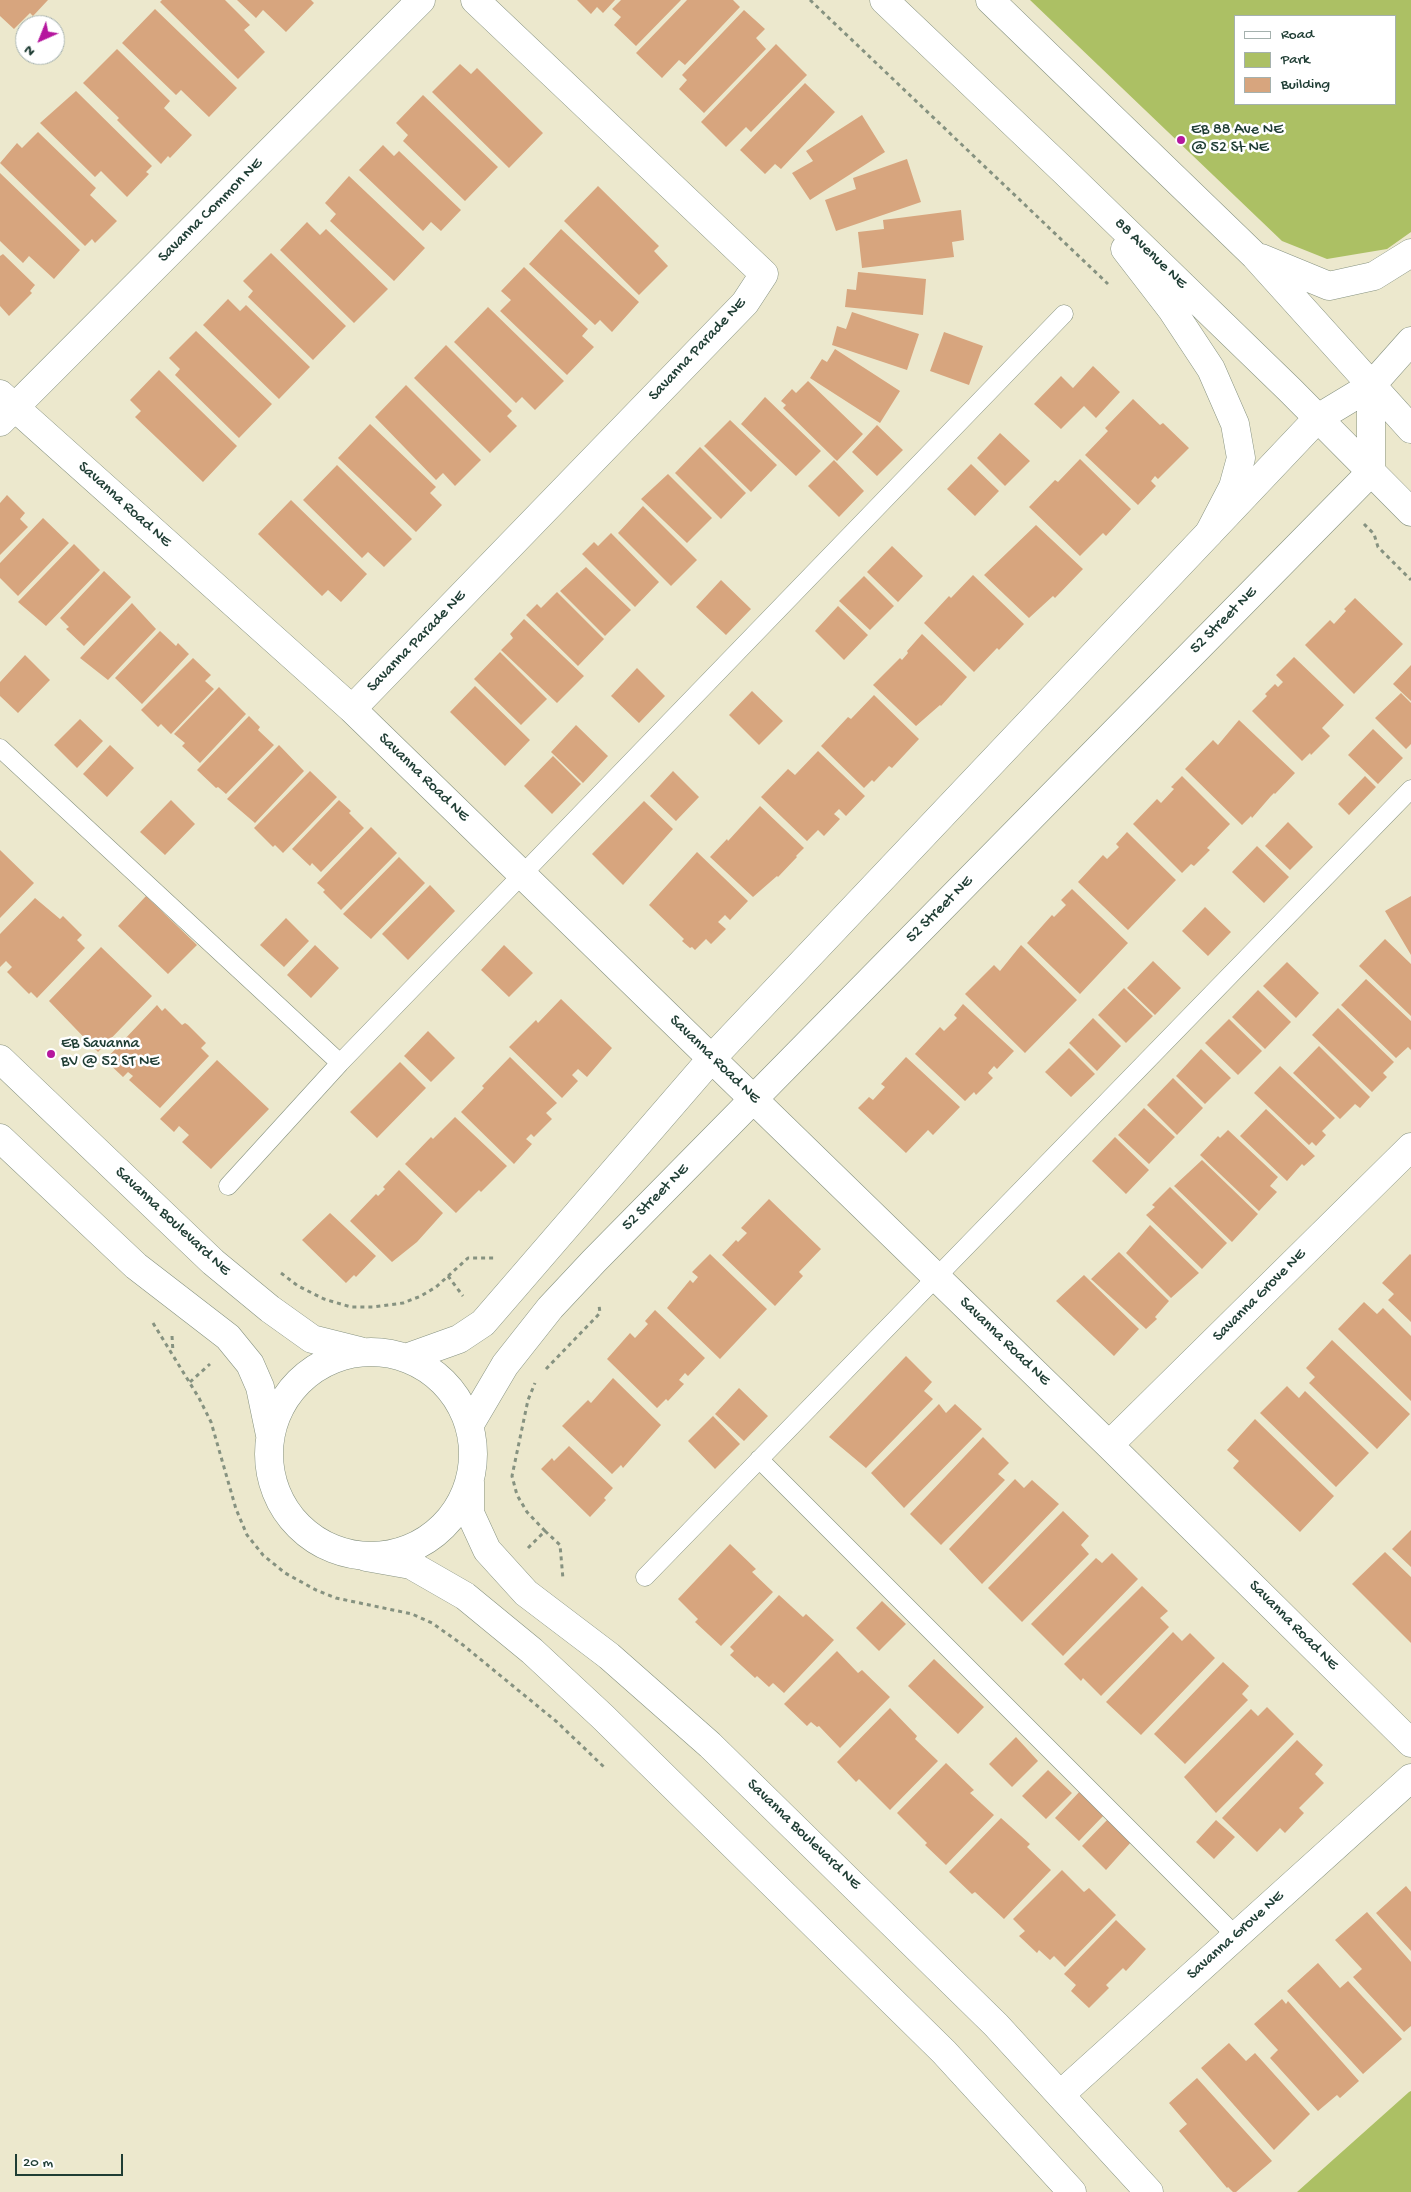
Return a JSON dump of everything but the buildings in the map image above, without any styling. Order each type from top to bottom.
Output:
[{"type":"street","name":"Savanna Common NE","points":[[5,408],[421,0]]},
{"type":"street","name":"Savanna Parade NE","points":[[352,710],[745,303],[764,274],[475,0]]},
{"type":"street","name":"88 Avenue NE","points":[[884,0],[1064,171],[1318,418],[1411,512]]},
{"type":"street","points":[[990,0],[1255,256],[1411,429]]},
{"type":"street","points":[[1064,171],[1172,310],[1211,369],[1236,424],[1241,458],[1233,487],[1209,533]]},
{"type":"street","points":[[1255,256],[1329,286],[1374,276],[1411,253]]},
{"type":"street","points":[[406,1358],[459,1339],[483,1323],[712,1058],[1318,418],[1371,386],[1411,341]]},
{"type":"street","points":[[1371,386],[1371,472]]},
{"type":"street","name":"Savanna Road NE","points":[[5,408],[352,710],[712,1058],[1411,1742]]},
{"type":"street","name":"52 Street NE","points":[[469,1426],[505,1365],[550,1308],[1371,472]]},
{"type":"street","name":"Savanna Boulevard NE","points":[[0,1059],[213,1262],[270,1309],[312,1339],[364,1352]]},
{"type":"street","points":[[0,1138],[136,1266],[228,1337],[250,1364],[260,1387],[270,1436],[270,1471],[281,1504],[303,1531],[333,1550],[411,1565],[465,1596],[532,1651],[603,1717],[944,2052],[1072,2192]]},
{"type":"street","name":"Savanna Grove NE","points":[[1109,1445],[1411,1147]]},
{"type":"street","points":[[270,1436],[278,1411],[293,1388],[313,1369],[338,1357],[364,1352],[386,1353],[406,1358],[428,1369],[446,1384],[460,1404],[469,1426],[474,1454],[470,1482],[460,1507],[442,1529],[420,1545],[394,1555],[366,1557]]},
{"type":"street","name":"Savanna Boulevard NE","points":[[470,1482],[470,1513],[487,1550],[526,1593],[609,1656],[710,1745],[996,2024],[1148,2192]]},
{"type":"street","name":"Savanna Grove NE","points":[[1060,2094],[1411,1778]]},
{"type":"lane","points":[[228,1186],[340,1063],[1064,314]]},
{"type":"lane","points":[[0,748],[340,1063]]},
{"type":"lane","points":[[645,1577],[1411,789]]},
{"type":"lane","points":[[759,1459],[1236,1936]]},
{"type":"path","points":[[810,0],[1113,288]]},
{"type":"path","points":[[1374,534],[1378,547],[1411,580]]},
{"type":"path","points":[[278,1270],[298,1286],[324,1299],[351,1307],[373,1307],[403,1303],[421,1296],[468,1258]]},
{"type":"path","points":[[448,1276],[467,1302]]},
{"type":"path","points":[[542,1373],[600,1314]]},
{"type":"path","points":[[148,1317],[190,1382],[211,1422],[236,1508],[248,1535],[263,1555],[286,1574],[336,1598],[412,1614],[432,1624],[463,1645],[557,1722],[605,1768]]},
{"type":"path","points":[[190,1382],[211,1364]]},
{"type":"path","points":[[536,1380],[528,1400],[512,1476],[517,1495],[527,1512],[560,1545]]},
{"type":"path","points":[[525,1551],[545,1531]]},
{"type":"green space","points":[[1030,0],[1411,0],[1411,232],[1387,249],[1327,259],[1282,241]]},
{"type":"green space","points":[[1411,2091],[1411,2192],[1297,2192],[1409,2092]]},
{"type":"place","name":"EB 88 Ave NE @ 52 St NE","points":[[1181,140]]},
{"type":"place","name":"EB Savanna BV @ 52 ST NE","points":[[51,1054]]}]
